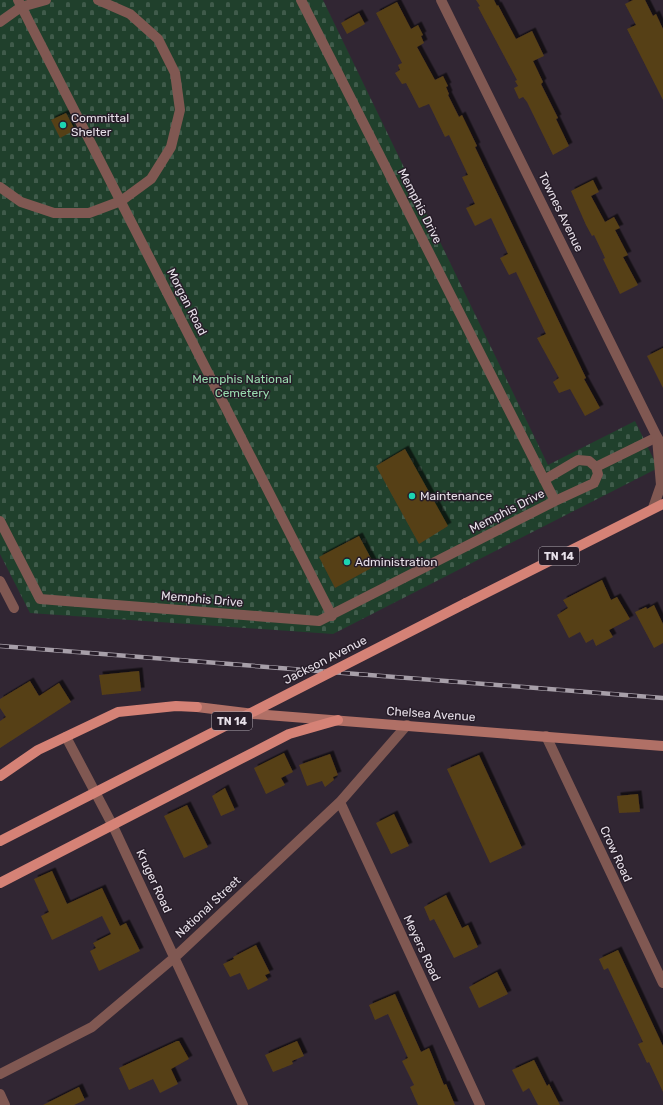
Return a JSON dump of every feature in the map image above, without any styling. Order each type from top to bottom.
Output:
[{"type":"main road","name":"Jackson Avenue","points":[[0,841],[186,745],[663,504]]},
{"type":"main road","name":"Chelsea Avenue","points":[[66,737],[118,712],[176,706],[254,714],[663,746]]},
{"type":"main road","points":[[0,883],[114,826],[289,734],[338,720]]},
{"type":"main road","points":[[0,776],[38,750],[66,737]]},
{"type":"street","points":[[0,22],[19,4],[46,0]]},
{"type":"street","points":[[0,187],[21,202],[54,213],[89,212],[121,202],[151,179],[172,147],[180,110],[175,73],[158,39],[130,14],[98,0]]},
{"type":"street","name":"Memphis Drive","points":[[0,522],[40,599],[319,621],[332,616],[555,502],[301,0]]},
{"type":"street","name":"Townes Avenue","points":[[441,0],[663,446]]},
{"type":"street","name":"Morgan Road","points":[[19,4],[332,616]]},
{"type":"street","points":[[596,467],[657,436]]},
{"type":"street","name":"Townes Avenue","points":[[653,508],[661,485],[657,436]]},
{"type":"street","points":[[544,480],[578,460],[589,461],[596,467],[598,474],[594,483],[555,502]]},
{"type":"street","points":[[0,581],[14,608]]},
{"type":"street","name":"National Street","points":[[0,1074],[92,1027],[174,957],[340,802],[407,725]]},
{"type":"street","name":"Crow Road","points":[[546,736],[663,983]]},
{"type":"street","name":"Kruger Road","points":[[66,737],[114,826],[243,1105]]},
{"type":"street","name":"Meyers Road","points":[[340,802],[480,1105]]},
{"type":"street","points":[[0,1094],[5,1105]]},
{"type":"green space","name":"Memphis National Cemetery","points":[[0,0],[323,0],[548,465],[635,421],[658,468],[333,634],[30,613],[0,554]]},
{"type":"building","points":[[476,0],[494,0],[516,39],[532,31],[544,56],[533,61],[543,82],[541,84],[558,118],[556,119],[569,146],[553,155],[527,102],[523,97],[519,99],[514,88],[518,86],[515,81],[517,80],[478,7],[480,6]]},
{"type":"building","points":[[633,0],[645,0],[653,16],[656,14],[663,29],[663,100],[627,29],[636,25],[625,4]]},
{"type":"building","points":[[397,2],[411,29],[418,25],[423,35],[421,36],[424,43],[417,47],[435,80],[443,76],[448,86],[446,87],[449,94],[448,95],[459,117],[462,115],[477,146],[475,147],[586,378],[584,379],[600,408],[585,416],[570,389],[559,393],[553,382],[559,378],[537,338],[546,334],[516,272],[509,275],[500,258],[508,254],[491,218],[475,226],[466,208],[475,204],[462,177],[468,175],[449,135],[445,137],[429,104],[419,108],[406,83],[402,84],[395,73],[400,70],[398,65],[402,63],[376,13]]},
{"type":"building","points":[[359,13],[365,24],[347,34],[341,23]]},
{"type":"building","name":"Committal Shelter","points":[[66,113],[75,130],[60,138],[51,120]]},
{"type":"building","points":[[593,180],[599,192],[591,196],[605,222],[614,217],[620,228],[615,230],[628,255],[623,257],[638,285],[620,294],[603,259],[605,258],[594,235],[592,236],[586,225],[571,191]]},
{"type":"building","points":[[663,348],[663,388],[647,356]]},
{"type":"building","name":"Maintenance","points":[[405,449],[448,526],[419,544],[376,466]]},
{"type":"building","name":"Administration","points":[[359,536],[375,566],[335,588],[319,557]]},
{"type":"building","points":[[602,580],[611,600],[617,597],[630,619],[609,630],[613,637],[596,646],[593,639],[586,643],[580,632],[569,638],[557,615],[568,608],[563,600]]},
{"type":"building","points":[[654,605],[663,624],[663,643],[654,648],[635,612],[646,607],[647,609]]},
{"type":"building","points":[[139,671],[141,691],[102,695],[99,675]]},
{"type":"building","points":[[30,681],[39,696],[59,683],[71,702],[0,748],[0,721],[6,717],[0,708],[0,699]]},
{"type":"building","points":[[284,753],[293,772],[281,778],[285,785],[266,794],[254,768]]},
{"type":"building","points":[[330,754],[338,775],[333,777],[334,780],[325,787],[322,781],[307,786],[299,765]]},
{"type":"building","points":[[479,755],[522,848],[490,863],[447,769]]},
{"type":"building","points":[[225,788],[235,810],[221,816],[212,796]]},
{"type":"building","points":[[638,794],[640,812],[619,813],[617,796]]},
{"type":"building","points":[[187,805],[208,847],[184,858],[164,816]]},
{"type":"building","points":[[394,814],[409,846],[391,854],[376,823]]},
{"type":"building","points":[[52,871],[67,904],[102,888],[120,926],[126,923],[140,951],[99,971],[90,951],[96,948],[93,943],[111,934],[102,916],[52,940],[41,916],[49,912],[34,879]]},
{"type":"building","points":[[446,895],[462,928],[468,925],[478,947],[454,958],[434,919],[430,921],[424,907]]},
{"type":"building","points":[[256,945],[270,973],[265,975],[268,980],[248,990],[240,973],[230,977],[223,964]]},
{"type":"building","points":[[618,950],[663,1046],[663,1092],[649,1062],[647,1063],[638,1044],[643,1042],[608,968],[604,970],[599,959]]},
{"type":"building","points":[[497,972],[508,994],[479,1008],[469,987]]},
{"type":"building","points":[[395,994],[421,1052],[429,1048],[444,1085],[446,1084],[455,1105],[418,1105],[410,1087],[414,1085],[402,1061],[408,1058],[388,1014],[375,1020],[369,1005]]},
{"type":"building","points":[[179,1041],[189,1059],[171,1069],[178,1084],[160,1093],[153,1079],[129,1090],[119,1068]]},
{"type":"building","points":[[297,1041],[304,1056],[292,1061],[293,1064],[273,1072],[265,1055]]},
{"type":"building","points":[[534,1060],[547,1086],[549,1084],[560,1105],[538,1105],[529,1088],[523,1092],[512,1070]]},
{"type":"building","points":[[79,1087],[85,1100],[74,1105],[43,1105]]},
{"type":"railway","points":[[0,646],[663,698]]},
{"type":"place","name":"Committal Shelter","points":[[63,125]]},
{"type":"place","name":"Maintenance","points":[[412,496]]},
{"type":"place","name":"Administration","points":[[347,562]]}]
